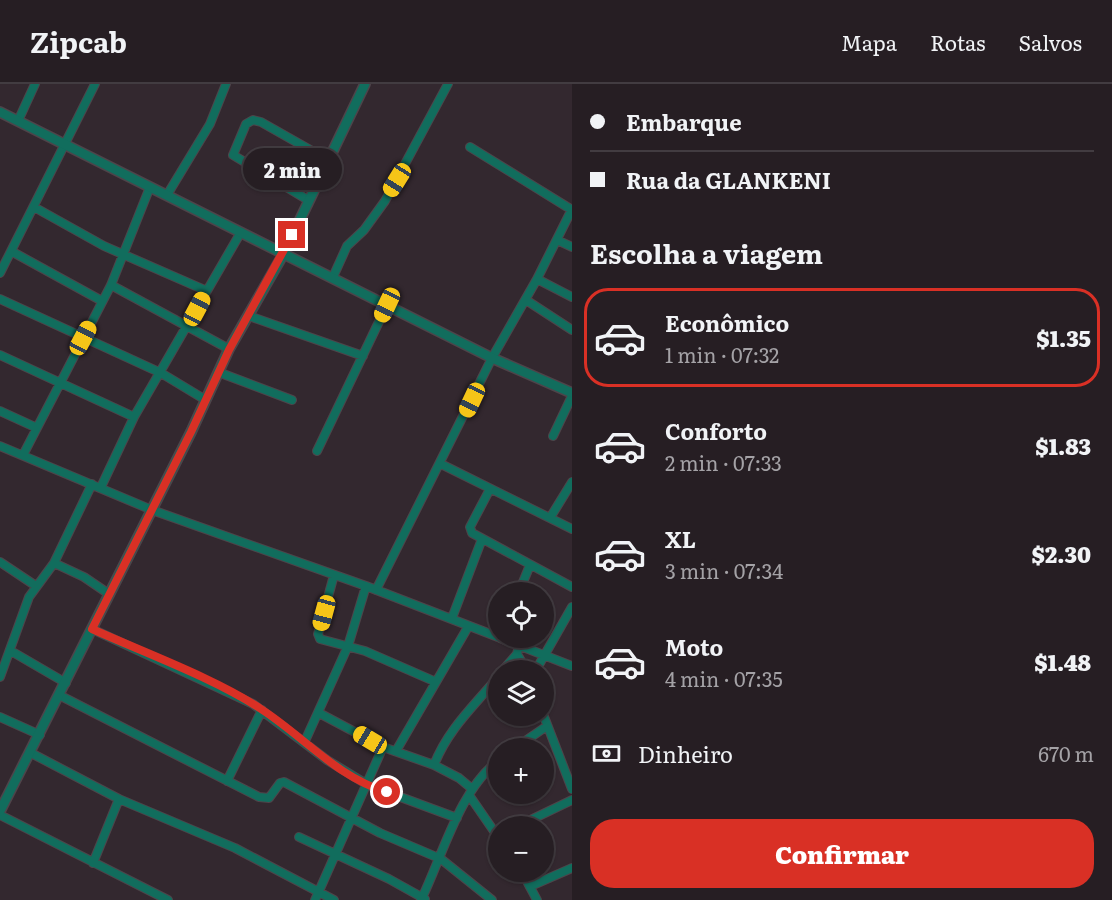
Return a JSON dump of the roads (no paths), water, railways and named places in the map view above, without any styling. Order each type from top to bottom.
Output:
[{"type":"street","points":[[18,121],[35,84]]},
{"type":"street","points":[[0,273],[95,84]]},
{"type":"street","points":[[167,195],[210,124],[226,84]]},
{"type":"street","points":[[168,900],[0,813],[191,432],[204,399],[284,253],[365,84]]},
{"type":"street","points":[[333,277],[347,246],[364,230],[385,201],[448,84]]},
{"type":"street","points":[[0,113],[492,358],[572,395],[553,436]]},
{"type":"street","points":[[308,200],[233,155],[246,124],[253,120],[261,122],[328,160]]},
{"type":"street","points":[[376,590],[492,358],[526,300],[572,209],[470,147]]},
{"type":"street","points":[[23,455],[111,285],[150,187]]},
{"type":"street","points":[[34,207],[122,254],[207,291]]},
{"type":"street","points":[[101,487],[134,417],[161,374],[241,231]]},
{"type":"street","points":[[557,240],[572,247]]},
{"type":"street","points":[[11,251],[102,301]]},
{"type":"street","points":[[537,279],[572,297]]},
{"type":"street","points":[[111,285],[229,350]]},
{"type":"street","points":[[0,299],[161,374],[204,399]]},
{"type":"street","points":[[526,300],[572,330]]},
{"type":"street","points":[[317,452],[387,305]]},
{"type":"street","points":[[249,316],[363,356]]},
{"type":"street","points":[[0,355],[134,417]]},
{"type":"street","points":[[218,372],[292,400]]},
{"type":"street","points":[[0,411],[37,428]]},
{"type":"street","points":[[0,446],[152,510],[366,586],[488,634]]},
{"type":"street","points":[[441,464],[572,529]]},
{"type":"street","points":[[550,518],[572,482]]},
{"type":"street","points":[[0,677],[27,604],[36,586],[54,563],[93,484]]},
{"type":"street","points":[[490,489],[470,527],[472,533],[572,587]]},
{"type":"street","points":[[452,618],[482,539]]},
{"type":"street","points":[[0,562],[36,586]]},
{"type":"street","points":[[54,563],[84,577],[109,594]]},
{"type":"street","points":[[523,582],[530,565]]},
{"type":"street","points":[[334,575],[318,636],[332,643],[365,651],[436,682]]},
{"type":"street","points":[[304,741],[319,713],[348,646],[366,586]]},
{"type":"street","points":[[543,660],[572,607]]},
{"type":"street","points":[[396,751],[468,627]]},
{"type":"street","points":[[92,629],[232,693],[262,710],[327,760],[368,785],[457,818]]},
{"type":"street","points":[[518,649],[547,654],[572,666]]},
{"type":"street","points":[[510,660],[518,649]]},
{"type":"street","points":[[518,649],[522,660]]},
{"type":"street","points":[[11,651],[66,683]]},
{"type":"street","points":[[434,765],[450,734],[488,689]]},
{"type":"street","points":[[59,695],[265,798],[272,796],[282,781],[380,833],[441,859],[492,900]]},
{"type":"street","points":[[228,781],[262,710]]},
{"type":"street","points":[[319,713],[383,747],[434,765],[459,778],[488,821]]},
{"type":"street","points":[[0,717],[40,735]]},
{"type":"street","points":[[530,738],[547,726],[572,789]]},
{"type":"street","points":[[317,896],[383,747]]},
{"type":"street","points":[[31,753],[119,799],[235,848],[317,896],[334,900]]},
{"type":"street","points":[[299,837],[335,856],[389,879],[423,899],[470,791],[488,772]]},
{"type":"street","points":[[93,863],[119,799]]},
{"type":"street","points":[[539,816],[572,800]]},
{"type":"street","points":[[531,886],[572,868]]},
{"type":"street","points":[[528,882],[537,900]]}]
